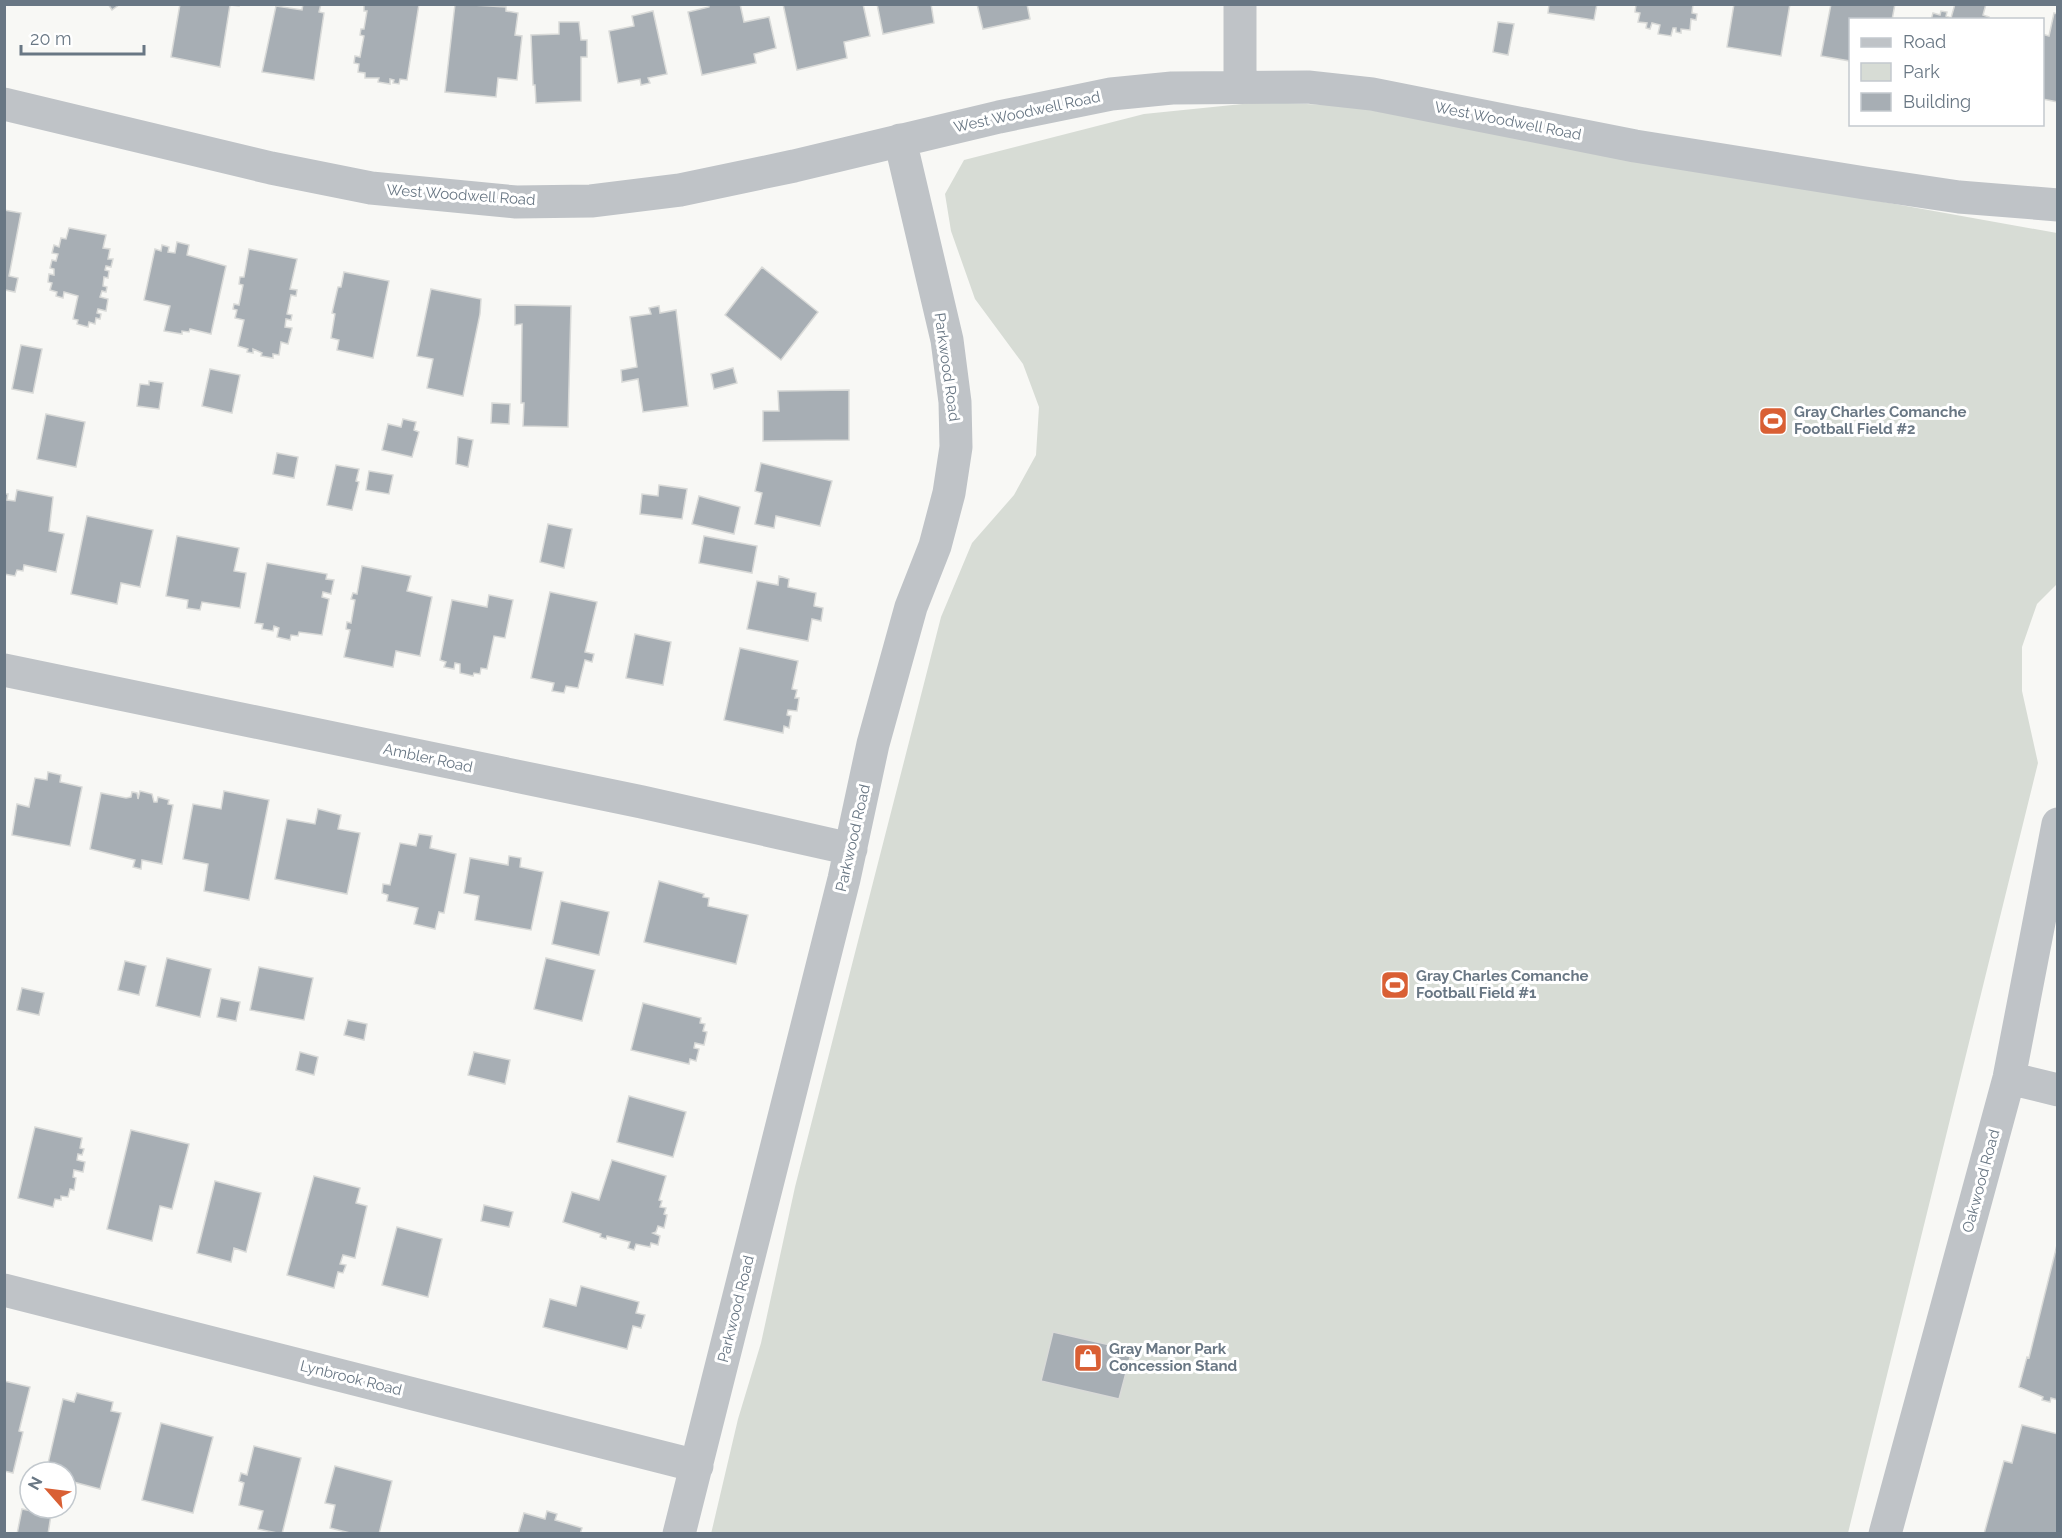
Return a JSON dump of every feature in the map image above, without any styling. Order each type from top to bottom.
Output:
[{"type":"street","points":[[1240,4],[1240,87]]},
{"type":"street","name":"West Woodwell Road","points":[[4,104],[271,168],[371,188],[516,202],[591,201],[680,190],[1111,94],[1172,88],[1308,87],[1372,94],[1635,146],[1959,197],[2058,205]]},
{"type":"street","name":"Parkwood Road","points":[[679,1533],[851,849],[873,744],[911,607],[935,546],[946,504],[956,447],[955,402],[946,340],[900,141]]},
{"type":"street","name":"Ambler Road","points":[[4,670],[642,802],[851,849]]},
{"type":"street","name":"Oakwood Road","points":[[1885,1533],[2009,1078],[2058,824]]},
{"type":"street","points":[[2009,1078],[2058,1090]]},
{"type":"street","name":"Lynbrook Road","points":[[4,1290],[697,1466]]},
{"type":"green space","points":[[1262,102],[1348,106],[2057,233],[2057,584],[2037,604],[2022,647],[2022,691],[2038,763],[1848,1533],[711,1534],[738,1419],[761,1343],[795,1187],[941,617],[972,543],[1014,495],[1036,455],[1039,407],[1023,364],[975,299],[951,231],[945,194],[964,160],[1144,114]]},
{"type":"building","points":[[108,4],[120,4],[112,10]]},
{"type":"building","points":[[180,4],[239,4],[239,6],[230,5],[220,67],[171,57]]},
{"type":"building","points":[[303,4],[321,4],[319,12],[324,13],[314,80],[262,72],[276,6],[302,10]]},
{"type":"building","points":[[364,4],[419,4],[407,80],[400,79],[399,84],[393,83],[394,80],[390,79],[390,84],[378,82],[379,78],[365,78],[365,73],[358,72],[359,64],[354,63],[355,56],[360,57],[364,36],[360,35],[361,29],[364,29],[367,11],[364,11]]},
{"type":"building","points":[[455,4],[506,7],[506,11],[518,13],[515,35],[522,36],[517,80],[498,78],[496,97],[445,92]]},
{"type":"building","points":[[709,4],[740,4],[744,22],[769,17],[776,48],[754,54],[756,63],[702,75],[688,12],[709,7]]},
{"type":"building","points":[[783,4],[863,4],[870,36],[844,42],[847,58],[797,70]]},
{"type":"building","points":[[877,4],[931,4],[934,23],[883,34]]},
{"type":"building","points":[[977,4],[1027,4],[1030,19],[983,29]]},
{"type":"building","points":[[1549,4],[1597,4],[1594,20],[1548,13]]},
{"type":"building","points":[[1693,4],[1692,13],[1697,14],[1696,20],[1691,19],[1690,30],[1681,29],[1681,33],[1676,32],[1676,28],[1673,28],[1671,36],[1658,34],[1660,25],[1652,23],[1650,29],[1646,28],[1647,23],[1638,22],[1640,13],[1635,12],[1636,5]]},
{"type":"building","points":[[1734,4],[1790,4],[1781,56],[1727,47]]},
{"type":"building","points":[[1831,4],[1895,4],[1892,18],[1849,18],[1849,61],[1821,56]]},
{"type":"building","points":[[1955,4],[1986,4],[1983,15],[1989,17],[1989,18],[1951,18]]},
{"type":"building","points":[[653,11],[667,74],[648,78],[650,83],[641,85],[640,79],[618,83],[609,31],[634,26],[632,16]]},
{"type":"building","points":[[1941,11],[1947,12],[1946,16],[1951,18],[1932,18],[1933,13],[1940,15]]},
{"type":"building","points":[[2054,13],[2058,14],[2058,102],[2044,99],[2044,35],[2049,36]]},
{"type":"building","points":[[559,22],[579,22],[581,40],[587,40],[587,57],[581,57],[581,101],[536,103],[531,35],[559,34]]},
{"type":"building","points":[[1498,22],[1514,24],[1508,55],[1493,52]]},
{"type":"building","points":[[4,210],[21,213],[9,276],[18,278],[15,292],[5,290],[4,294]]},
{"type":"building","points":[[69,228],[106,235],[103,248],[110,249],[108,259],[113,259],[111,267],[106,266],[105,270],[109,271],[108,278],[104,277],[103,286],[107,287],[106,292],[102,291],[100,297],[108,299],[106,311],[98,309],[97,313],[101,314],[100,319],[96,318],[95,324],[89,322],[88,327],[77,324],[78,320],[73,319],[78,296],[64,292],[63,298],[56,296],[57,292],[50,290],[52,283],[48,282],[49,274],[54,275],[54,269],[50,268],[52,260],[56,261],[58,254],[52,253],[54,245],[59,247],[61,238],[66,239]]},
{"type":"building","points":[[177,242],[189,245],[187,255],[226,266],[211,334],[190,329],[189,332],[182,331],[182,334],[164,331],[170,306],[144,300],[155,249],[161,251],[162,245],[169,247],[168,252],[175,253]]},
{"type":"building","points":[[249,249],[297,259],[290,289],[297,290],[296,296],[291,295],[287,314],[292,315],[291,320],[286,319],[285,327],[292,328],[288,344],[281,342],[279,355],[273,354],[273,358],[261,356],[262,353],[253,349],[253,353],[247,352],[248,349],[238,346],[244,320],[235,318],[237,310],[233,309],[234,304],[239,305],[243,285],[239,284],[240,277],[244,277]]},
{"type":"building","points":[[762,267],[818,312],[781,360],[725,315]]},
{"type":"building","points":[[344,272],[389,281],[373,358],[337,350],[339,340],[331,338],[335,314],[332,313]]},
{"type":"building","points":[[431,289],[481,299],[463,396],[427,388],[433,359],[417,356]]},
{"type":"building","points":[[515,305],[571,306],[568,427],[523,426],[522,324],[515,325]]},
{"type":"building","points":[[659,306],[660,313],[676,310],[688,406],[643,412],[638,379],[622,382],[621,370],[637,367],[630,317],[651,314],[649,308]]},
{"type":"building","points":[[21,345],[42,349],[33,393],[12,389]]},
{"type":"building","points":[[733,368],[737,383],[714,389],[711,374]]},
{"type":"building","points":[[210,369],[240,375],[232,413],[202,406]]},
{"type":"building","points":[[149,381],[163,383],[159,409],[137,406],[140,384],[149,385]]},
{"type":"building","points":[[849,390],[849,440],[763,441],[763,411],[779,411],[778,391]]},
{"type":"building","points":[[492,403],[510,404],[509,424],[491,423]]},
{"type":"building","points":[[46,414],[85,422],[76,467],[37,459]]},
{"type":"building","points":[[403,419],[416,422],[414,430],[419,432],[412,457],[382,450],[388,424],[401,427]]},
{"type":"building","points":[[458,437],[473,440],[468,467],[456,464]]},
{"type":"building","points":[[277,453],[298,457],[294,478],[273,474]]},
{"type":"building","points":[[761,463],[832,481],[820,526],[776,516],[774,528],[755,524],[762,493],[755,491]]},
{"type":"building","points":[[336,465],[359,469],[356,481],[359,482],[352,510],[327,505]]},
{"type":"building","points":[[369,471],[393,475],[389,494],[366,490]]},
{"type":"building","points":[[659,485],[687,489],[682,519],[640,514],[642,494],[658,496]]},
{"type":"building","points":[[17,490],[53,497],[49,531],[64,534],[56,572],[24,565],[23,571],[17,570],[15,576],[4,574],[4,494],[8,494],[7,500],[15,501]]},
{"type":"building","points":[[699,496],[740,507],[734,534],[692,524]]},
{"type":"building","points":[[87,516],[153,530],[140,587],[121,583],[117,604],[71,594]]},
{"type":"building","points":[[548,524],[572,529],[564,568],[540,562]]},
{"type":"building","points":[[177,536],[239,548],[234,571],[246,573],[240,608],[202,602],[200,610],[187,608],[188,600],[166,596]]},
{"type":"building","points":[[704,536],[757,546],[752,573],[699,563]]},
{"type":"building","points":[[267,563],[327,574],[326,579],[334,580],[331,594],[323,592],[322,597],[329,599],[322,635],[299,632],[298,636],[291,635],[290,640],[277,637],[279,628],[274,626],[273,631],[262,629],[263,624],[255,623]]},
{"type":"building","points":[[362,566],[411,576],[407,591],[432,597],[420,656],[396,651],[393,667],[344,657],[350,630],[346,629],[347,622],[351,623],[355,600],[351,599],[353,593],[357,594]]},
{"type":"building","points":[[779,576],[789,579],[788,587],[816,593],[814,606],[823,608],[821,621],[812,619],[808,641],[747,629],[757,581],[778,585]]},
{"type":"building","points":[[550,592],[597,602],[585,652],[594,654],[592,662],[585,660],[578,688],[566,686],[564,693],[552,691],[554,683],[531,678]]},
{"type":"building","points":[[489,595],[513,600],[505,638],[494,636],[487,669],[481,668],[480,674],[474,673],[473,676],[460,673],[460,664],[455,663],[454,669],[444,667],[446,662],[440,660],[452,600],[487,607]]},
{"type":"building","points":[[635,634],[671,642],[663,685],[626,678]]},
{"type":"building","points":[[740,648],[798,661],[792,689],[797,690],[795,698],[799,698],[797,711],[788,710],[787,715],[791,716],[789,728],[784,726],[783,733],[724,720]]},
{"type":"building","points":[[48,772],[61,775],[60,782],[82,787],[70,846],[12,835],[17,804],[29,807],[35,778],[47,780]]},
{"type":"building","points":[[140,791],[152,794],[154,802],[157,802],[158,797],[169,800],[168,804],[173,805],[162,864],[142,860],[141,869],[133,867],[135,860],[90,849],[101,793],[126,798],[131,797],[132,792],[137,793],[138,799]]},
{"type":"building","points":[[224,791],[269,800],[249,900],[204,891],[208,864],[183,859],[193,804],[221,809]]},
{"type":"building","points":[[318,809],[341,815],[338,829],[360,833],[347,894],[275,879],[287,819],[315,824]]},
{"type":"building","points":[[419,834],[432,836],[430,848],[456,854],[444,913],[439,912],[435,929],[414,924],[418,908],[387,901],[388,895],[382,893],[383,884],[390,885],[400,843],[416,846]]},
{"type":"building","points":[[509,856],[521,858],[520,867],[543,872],[531,930],[475,920],[479,896],[464,893],[470,858],[508,865]]},
{"type":"building","points":[[659,881],[704,894],[703,897],[709,898],[708,906],[748,915],[736,964],[644,942]]},
{"type":"building","points":[[561,901],[609,912],[599,955],[552,944]]},
{"type":"building","points":[[167,958],[211,969],[200,1017],[156,1006]]},
{"type":"building","points":[[546,958],[595,970],[582,1021],[534,1009]]},
{"type":"building","points":[[125,961],[146,966],[139,995],[118,990]]},
{"type":"building","points":[[259,967],[313,978],[304,1020],[250,1010]]},
{"type":"building","points":[[22,988],[44,993],[39,1015],[17,1010]]},
{"type":"building","points":[[221,998],[240,1002],[236,1021],[217,1017]]},
{"type":"building","points":[[643,1003],[701,1018],[700,1023],[705,1024],[703,1031],[707,1032],[704,1045],[695,1043],[694,1048],[699,1049],[696,1061],[690,1059],[689,1064],[631,1050]]},
{"type":"building","points":[[348,1020],[367,1024],[364,1040],[344,1035]]},
{"type":"building","points":[[300,1052],[318,1057],[314,1075],[296,1070]]},
{"type":"building","points":[[474,1052],[510,1060],[505,1084],[468,1075]]},
{"type":"building","points":[[629,1096],[686,1112],[673,1157],[617,1142]]},
{"type":"building","points":[[35,1127],[82,1138],[80,1148],[84,1149],[82,1155],[78,1154],[77,1160],[85,1162],[83,1172],[74,1170],[73,1177],[76,1178],[74,1190],[70,1189],[68,1197],[61,1196],[61,1200],[55,1199],[53,1207],[18,1198]]},
{"type":"building","points":[[131,1130],[189,1144],[172,1209],[160,1206],[152,1241],[107,1229]]},
{"type":"building","points":[[612,1160],[666,1176],[659,1200],[662,1201],[660,1207],[666,1208],[664,1214],[667,1215],[664,1228],[658,1226],[656,1232],[653,1233],[660,1236],[658,1245],[651,1243],[650,1247],[636,1244],[634,1250],[628,1248],[630,1242],[607,1236],[606,1239],[600,1237],[601,1234],[563,1222],[572,1192],[599,1200]]},
{"type":"building","points":[[314,1176],[360,1188],[356,1203],[367,1206],[355,1258],[343,1255],[340,1264],[346,1265],[343,1273],[338,1272],[334,1288],[287,1275]]},
{"type":"building","points":[[215,1181],[261,1193],[246,1252],[234,1248],[231,1262],[197,1253]]},
{"type":"building","points":[[484,1205],[513,1212],[509,1227],[481,1221]]},
{"type":"building","points":[[397,1227],[442,1239],[428,1297],[382,1285]]},
{"type":"building","points":[[2058,1241],[2058,1400],[2051,1398],[2050,1402],[2019,1387],[2027,1357],[2029,1358]]},
{"type":"building","points":[[581,1286],[639,1302],[636,1313],[645,1315],[641,1328],[633,1326],[627,1349],[543,1327],[550,1299],[576,1306]]},
{"type":"building","name":"Gray Manor Park Concession Stand","points":[[1053,1332],[1132,1350],[1119,1399],[1041,1381]]},
{"type":"building","points":[[4,1381],[30,1387],[19,1431],[23,1432],[13,1473],[4,1471]]},
{"type":"building","points":[[77,1393],[113,1402],[111,1411],[121,1413],[100,1489],[78,1483],[78,1460],[49,1460],[63,1399],[74,1402]]},
{"type":"building","points":[[161,1423],[213,1437],[193,1513],[142,1500]]},
{"type":"building","points":[[2022,1425],[2058,1434],[2058,1534],[1984,1534],[2004,1461],[2012,1463]]},
{"type":"building","points":[[254,1446],[301,1458],[282,1534],[258,1529],[263,1511],[239,1505],[244,1483],[239,1481],[241,1473],[247,1475]]},
{"type":"building","points":[[335,1466],[392,1481],[379,1534],[354,1534],[330,1528],[335,1505],[325,1503]]},
{"type":"building","points":[[547,1511],[557,1514],[555,1520],[582,1528],[580,1534],[518,1534],[524,1513],[545,1519]]},
{"type":"building","points":[[20,1520],[50,1520],[48,1534],[17,1534]]},
{"type":"place","name":"Gray Charles Comanche Football Field #2","points":[[1773,421]]},
{"type":"place","name":"Gray Charles Comanche Football Field #1","points":[[1395,985]]},
{"type":"place","name":"Gray Manor Park Concession Stand","points":[[1088,1358]]}]
